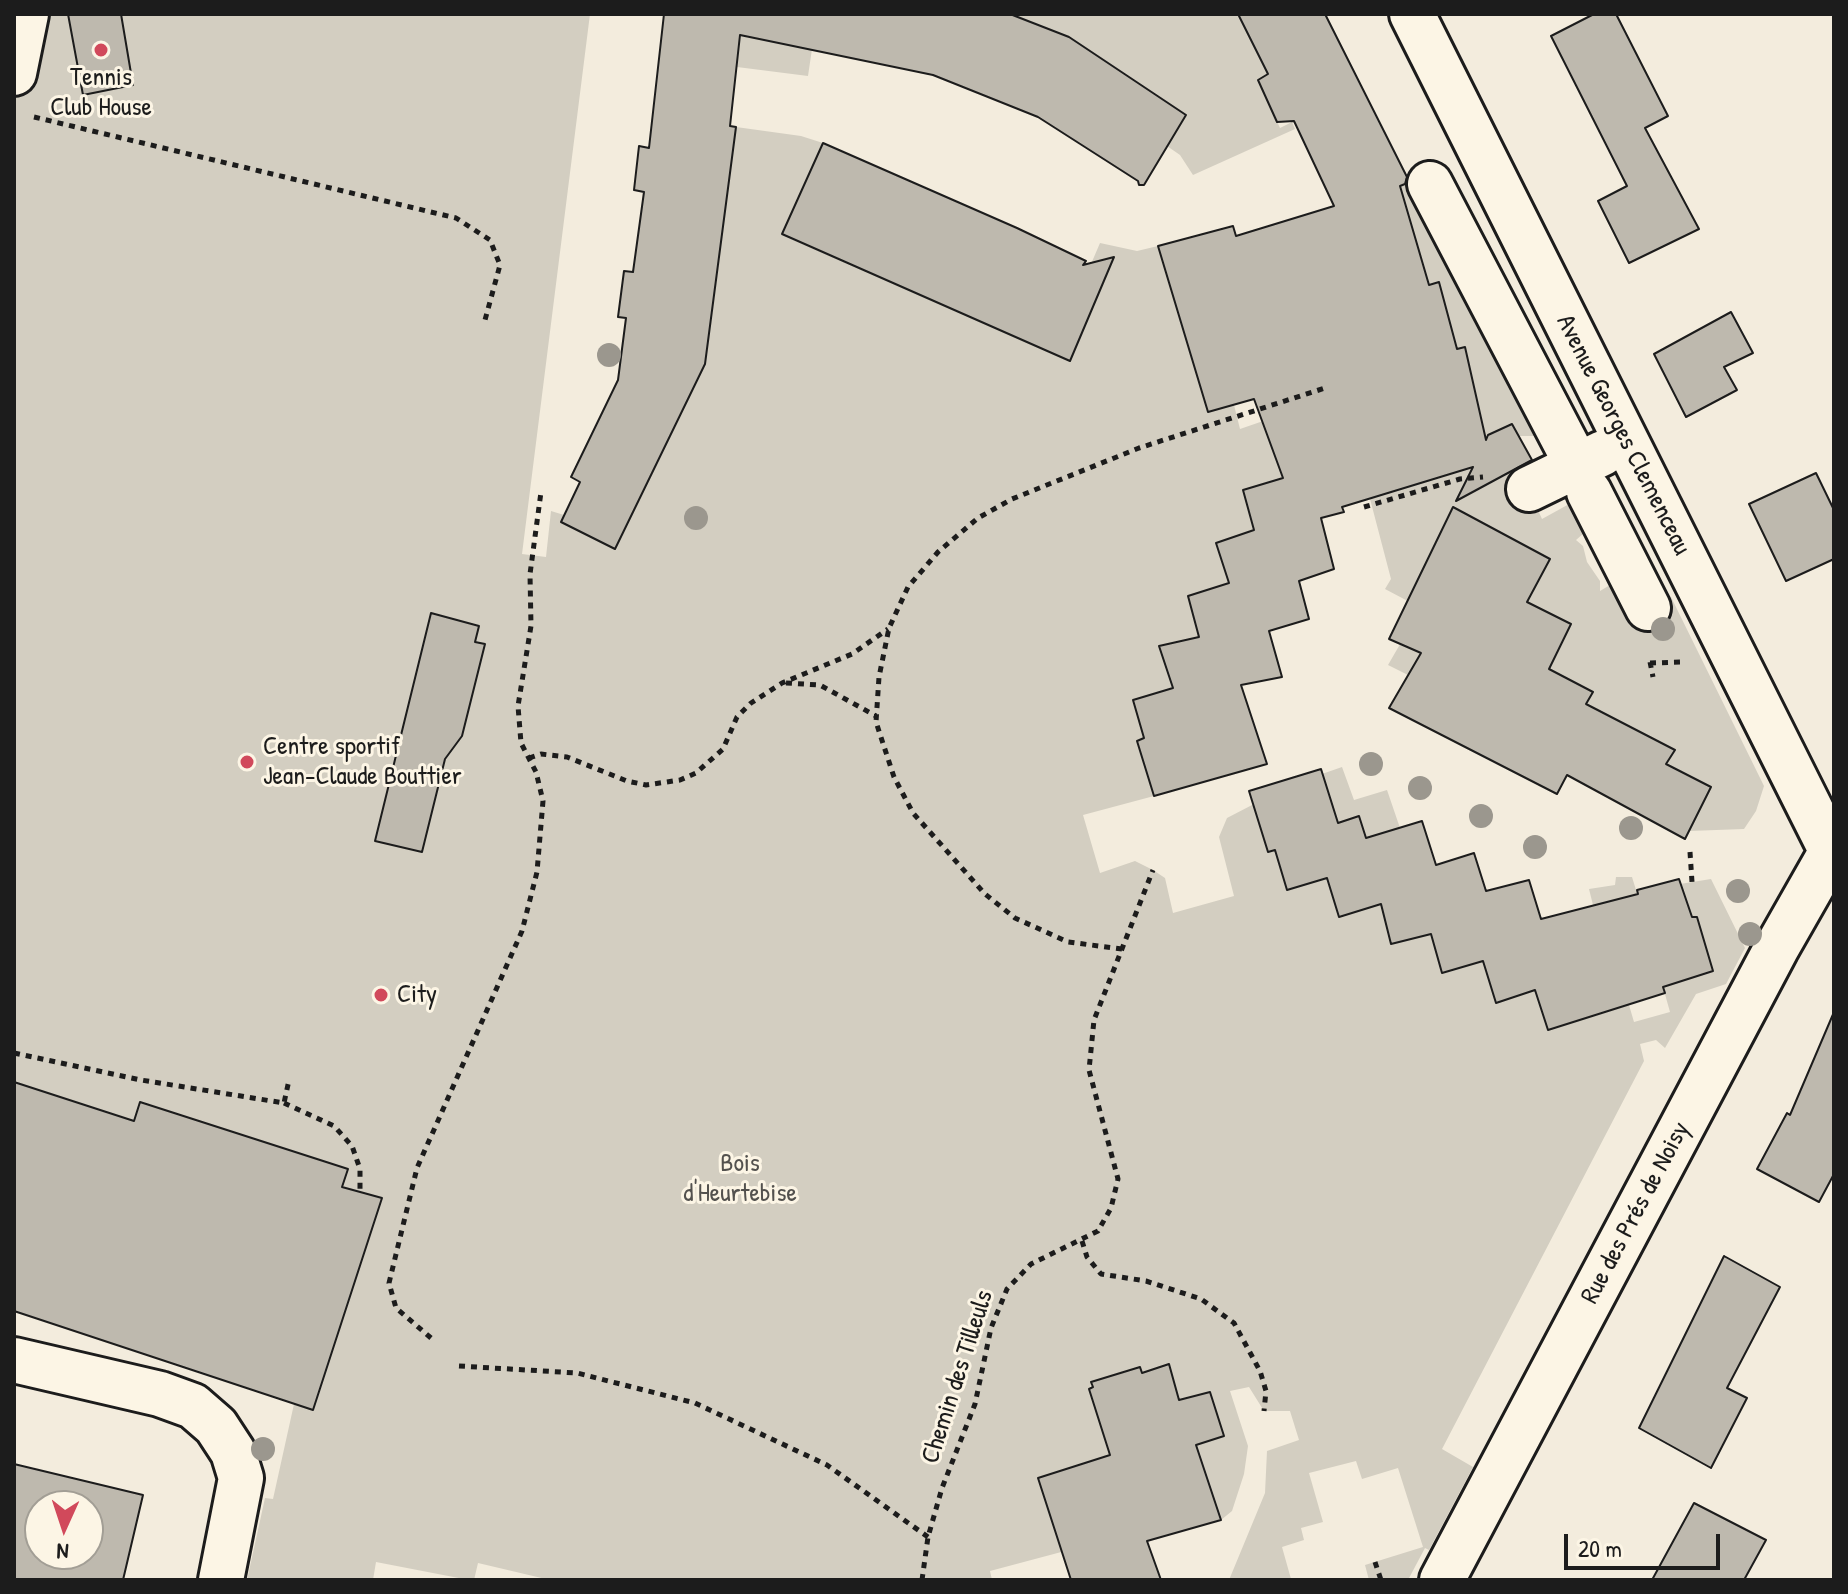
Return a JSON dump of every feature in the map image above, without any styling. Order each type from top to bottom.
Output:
[{"type":"street","points":[[14,73],[26,14]]},
{"type":"street","name":"Avenue Georges Clemenceau","points":[[1412,14],[1833,851]]},
{"type":"street","points":[[1430,184],[1648,608]]},
{"type":"street","points":[[1465,251],[1518,226]]},
{"type":"street","points":[[1529,489],[1583,478],[1626,441]]},
{"type":"street","points":[[1619,555],[1671,531]]},
{"type":"street","name":"Rue des Prés de Noisy","points":[[1442,1580],[1776,949],[1833,851]]},
{"type":"street","points":[[14,1360],[160,1394],[193,1406],[216,1426],[233,1452],[241,1478],[221,1580]]},
{"type":"path","points":[[29,116],[456,218],[490,240],[500,265],[485,320]]},
{"type":"path","points":[[1122,949],[1068,942],[1015,918],[985,894],[913,813],[894,777],[877,716],[879,677],[889,628],[908,587],[938,552],[978,518],[1012,499],[1139,448],[1325,388]]},
{"type":"path","points":[[1364,507],[1470,477],[1489,478],[1511,489],[1529,489]]},
{"type":"path","points":[[431,1338],[396,1308],[389,1283],[417,1168],[522,931],[537,872],[543,801],[521,743],[518,706],[531,626],[531,553],[541,492]]},
{"type":"path","points":[[529,758],[541,754],[567,757],[610,775],[646,785],[680,780],[696,773],[723,749],[737,717],[782,683],[852,654],[889,628]]},
{"type":"path","points":[[1643,657],[1650,663],[1653,677]]},
{"type":"path","points":[[782,683],[820,685],[877,716]]},
{"type":"path","points":[[1690,852],[1692,882]]},
{"type":"path","name":"Chemin des Tilleuls","points":[[922,1580],[928,1537],[942,1488],[975,1404],[991,1328],[1007,1289],[1031,1264],[1098,1231],[1111,1208],[1118,1179],[1089,1070],[1094,1020],[1153,870]]},
{"type":"path","points":[[14,1053],[98,1072],[284,1103],[334,1126],[352,1146],[360,1169],[360,1192]]},
{"type":"path","points":[[284,1103],[289,1080]]},
{"type":"path","points":[[1082,1241],[1087,1257],[1101,1274],[1146,1281],[1201,1299],[1234,1323],[1260,1371],[1266,1391],[1264,1411]]},
{"type":"path","points":[[459,1366],[577,1373],[695,1403],[827,1465],[928,1537]]},
{"type":"path","points":[[1375,1562],[1381,1580]]},
{"type":"green space","name":"Bois d'Heurtebise","points":[[14,14],[590,14],[522,554],[546,557],[551,511],[564,515],[561,522],[615,548],[687,360],[706,360],[720,254],[681,247],[721,236],[736,127],[801,136],[823,143],[789,238],[890,282],[1085,278],[1100,243],[1137,251],[1158,246],[1208,412],[1234,405],[1240,429],[1269,419],[1268,437],[1283,478],[1254,530],[1216,543],[1229,583],[1188,596],[1199,637],[1160,646],[1173,688],[1133,700],[1144,738],[1137,741],[1154,796],[1083,815],[1100,873],[1135,861],[1153,870],[1165,878],[1173,913],[1234,896],[1219,837],[1227,818],[1254,804],[1268,852],[1275,850],[1287,890],[1327,878],[1340,917],[1381,904],[1392,944],[1431,934],[1442,973],[1483,961],[1496,1003],[1535,990],[1549,1030],[1629,1005],[1634,1022],[1670,1012],[1663,987],[1692,917],[1680,884],[1711,879],[1745,948],[1726,984],[1696,994],[1665,1048],[1656,1040],[1640,1044],[1644,1061],[1442,1449],[1473,1467],[1429,1550],[1425,1548],[1408,1580],[1369,1580],[1365,1565],[1423,1547],[1398,1468],[1362,1479],[1356,1461],[1309,1473],[1323,1522],[1301,1528],[1304,1540],[1282,1547],[1291,1579],[1229,1580],[1265,1493],[1267,1451],[1299,1440],[1290,1411],[1264,1411],[1249,1387],[1230,1391],[1248,1446],[1244,1474],[1232,1511],[1221,1520],[1193,1446],[1224,1436],[1210,1393],[1179,1400],[1169,1364],[1142,1373],[1140,1367],[1092,1382],[1089,1389],[1115,1463],[1075,1466],[1039,1478],[1065,1551],[990,1571],[992,1580],[550,1580],[478,1563],[474,1580],[469,1580],[376,1562],[373,1580],[247,1580],[265,1498],[273,1499],[294,1404],[14,1311]]},
{"type":"green space","points":[[743,14],[812,49],[808,76],[737,67]]},
{"type":"green space","points":[[1010,14],[1238,14],[1264,67],[1296,54],[1298,58],[1258,80],[1280,128],[1292,122],[1295,129],[1193,175],[1180,155],[1167,146],[1186,115],[1095,54],[1055,75],[1070,37]]},
{"type":"green space","points":[[1409,182],[1535,436],[1518,436],[1513,455],[1542,519],[1571,503],[1584,533],[1576,540],[1583,546],[1587,562],[1600,581],[1600,591],[1610,585],[1629,618],[1671,597],[1764,786],[1756,811],[1744,829],[1689,831],[1711,787],[1667,764],[1674,749],[1586,704],[1593,692],[1549,669],[1571,625],[1527,602],[1550,559],[1456,508],[1434,547],[1493,761],[1444,737],[1462,701],[1411,670],[1408,675],[1388,665],[1421,608],[1385,589],[1391,579],[1358,453],[1444,353],[1379,195]]},
{"type":"green space","points":[[1342,767],[1354,800],[1387,790],[1400,828],[1371,855],[1359,816],[1338,823],[1322,774]]},
{"type":"green space","points":[[1616,877],[1632,877],[1649,932],[1596,963],[1580,909],[1593,905],[1589,889],[1615,885]]},
{"type":"building","name":"Tennis Club House","points":[[68,14],[121,14],[133,85],[83,95]]},
{"type":"building","points":[[664,14],[1010,14],[1069,37],[1186,115],[1144,185],[1139,185],[1138,181],[1038,117],[933,75],[740,35],[730,126],[736,127],[705,364],[615,549],[561,522],[580,482],[571,477],[618,380],[626,318],[618,317],[624,271],[633,272],[644,192],[634,190],[639,146],[649,148]]},
{"type":"building","points":[[1238,14],[1325,14],[1407,177],[1405,184],[1400,186],[1429,285],[1439,282],[1457,349],[1465,347],[1486,440],[1488,435],[1512,424],[1532,460],[1456,501],[1473,467],[1342,507],[1344,512],[1321,518],[1334,569],[1299,581],[1309,619],[1269,631],[1282,677],[1241,685],[1267,764],[1154,796],[1137,741],[1144,738],[1133,700],[1173,688],[1159,646],[1199,637],[1188,596],[1229,583],[1216,543],[1254,530],[1243,490],[1283,478],[1254,399],[1208,412],[1158,246],[1233,226],[1236,236],[1334,206],[1294,121],[1277,122],[1258,80],[1268,74]]},
{"type":"building","points":[[1594,14],[1616,14],[1668,116],[1645,128],[1699,229],[1629,263],[1598,201],[1627,186],[1551,36]]},
{"type":"building","points":[[823,143],[1017,228],[1086,261],[1083,265],[1114,257],[1070,361],[782,234]]},
{"type":"building","points":[[1731,312],[1753,353],[1724,367],[1737,390],[1686,417],[1654,354]]},
{"type":"building","points":[[1816,473],[1834,510],[1834,559],[1786,581],[1749,504]]},
{"type":"building","points":[[1453,507],[1550,559],[1527,602],[1571,624],[1549,669],[1593,692],[1586,704],[1675,750],[1666,764],[1711,787],[1685,839],[1567,775],[1557,794],[1389,708],[1421,653],[1389,639]]},
{"type":"building","points":[[431,613],[479,626],[475,642],[485,644],[462,736],[445,759],[422,852],[375,841]]},
{"type":"building","points":[[1321,769],[1338,823],[1359,816],[1366,838],[1422,821],[1436,865],[1474,853],[1486,891],[1529,880],[1541,919],[1638,894],[1637,890],[1679,879],[1692,917],[1697,917],[1713,971],[1663,987],[1665,993],[1548,1030],[1535,990],[1496,1003],[1483,961],[1442,973],[1431,934],[1391,944],[1381,904],[1339,917],[1327,878],[1287,890],[1275,850],[1268,852],[1249,791]]},
{"type":"building","points":[[1834,1012],[1834,1174],[1819,1202],[1757,1169],[1787,1113],[1790,1115]]},
{"type":"building","points":[[14,1082],[134,1121],[140,1102],[348,1169],[342,1187],[382,1198],[313,1410],[14,1311]]},
{"type":"building","points":[[1724,1256],[1780,1287],[1727,1388],[1747,1398],[1711,1468],[1639,1428]]},
{"type":"building","points":[[1169,1364],[1179,1400],[1210,1392],[1224,1436],[1196,1445],[1221,1520],[1147,1541],[1161,1580],[1071,1580],[1038,1478],[1110,1455],[1089,1389],[1093,1387],[1091,1382],[1140,1367],[1142,1373]]},
{"type":"building","points":[[14,1464],[143,1495],[123,1580],[14,1580]]},
{"type":"building","points":[[1694,1503],[1766,1540],[1744,1580],[1652,1580]]},
{"type":"place","name":"Tennis Club House","points":[[101,50]]},
{"type":"place","name":"Centre sportif Jean-Claude Bouttier","points":[[247,762]]},
{"type":"place","name":"City","points":[[381,995]]}]
